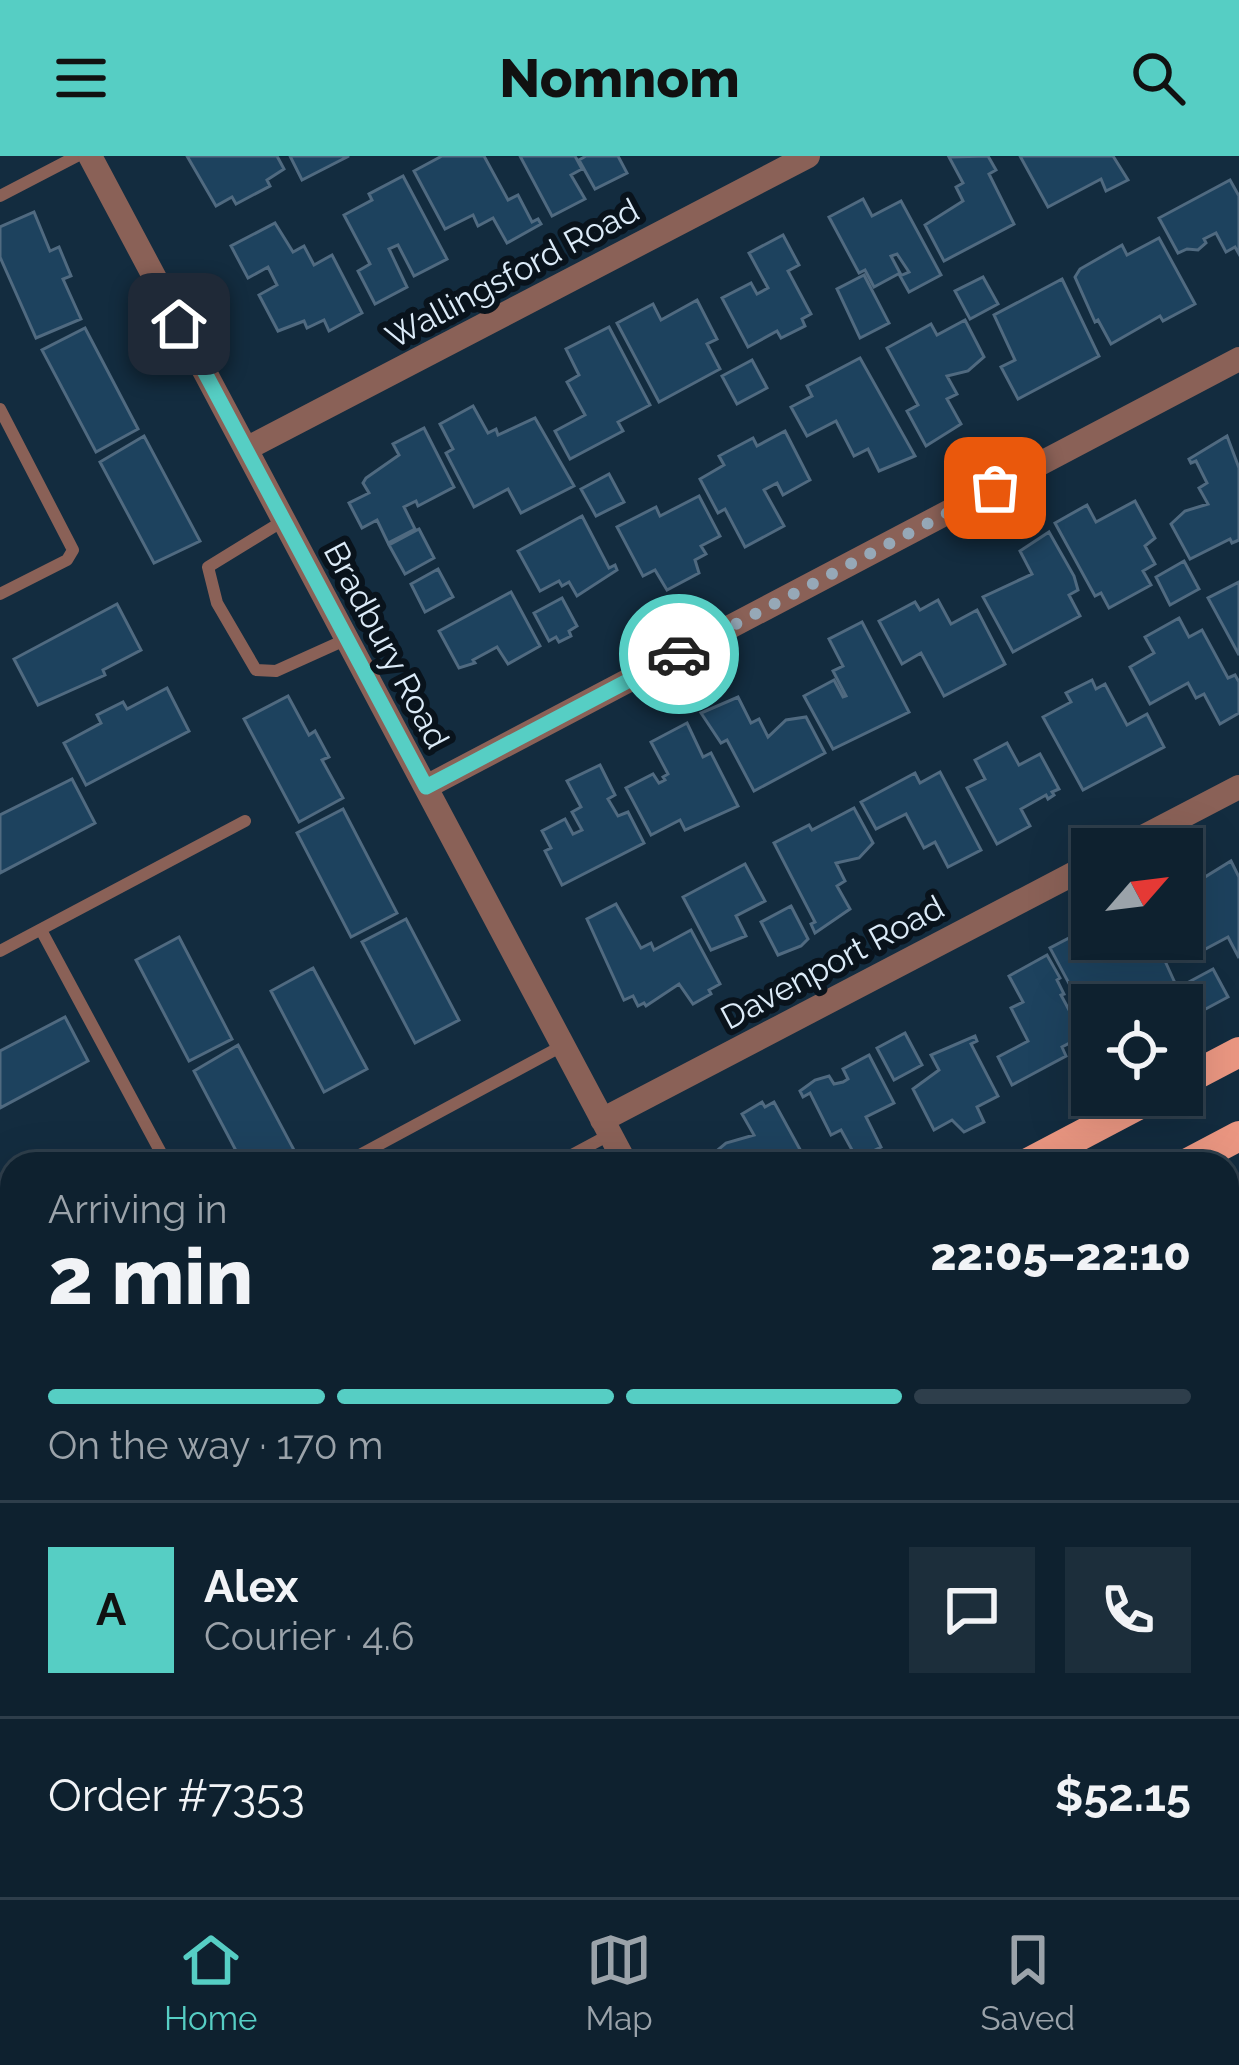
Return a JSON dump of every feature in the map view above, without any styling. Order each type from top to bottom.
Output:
[{"type":"main road","points":[[1203,1071],[1239,1052]]},
{"type":"main road","points":[[1049,1152],[1117,1116]]},
{"type":"main road","points":[[1209,1152],[1239,1136]]},
{"type":"street","name":"Bradbury Road","points":[[90,156],[620,1152]]},
{"type":"street","name":"Wallingsford Road","points":[[246,449],[808,156]]},
{"type":"street","points":[[426,787],[1239,359]]},
{"type":"street","points":[[1160,828],[1239,787]]},
{"type":"street","name":"Davenport Road","points":[[606,1127],[1071,875]]},
{"type":"lane","points":[[0,196],[77,156]]},
{"type":"lane","points":[[0,409],[73,550],[68,560],[0,593]]},
{"type":"lane","points":[[284,520],[208,567],[217,603],[256,670],[276,671],[347,639]]},
{"type":"lane","points":[[0,951],[245,820]]},
{"type":"lane","points":[[41,930],[161,1152]]},
{"type":"lane","points":[[365,1152],[563,1046]]},
{"type":"lane","points":[[572,1152],[606,1127]]},
{"type":"building","points":[[187,156],[277,156],[284,169],[267,180],[270,186],[236,204],[232,197],[216,206]]},
{"type":"building","points":[[290,156],[349,156],[302,180]]},
{"type":"building","points":[[442,156],[484,156],[508,200],[518,195],[532,222],[538,219],[541,224],[507,243],[493,218],[478,226],[473,215],[445,229],[414,171]]},
{"type":"building","points":[[520,156],[575,156],[582,169],[571,175],[585,199],[552,216]]},
{"type":"building","points":[[618,156],[627,173],[595,189],[579,160]]},
{"type":"building","points":[[988,156],[996,170],[989,174],[1014,224],[944,261],[925,225],[963,201],[956,187],[963,183],[949,157]]},
{"type":"building","points":[[1020,156],[1113,156],[1128,180],[1106,191],[1101,179],[1048,207]]},
{"type":"building","points":[[403,176],[447,259],[414,276],[398,245],[389,249],[407,287],[375,304],[358,271],[370,264],[344,215],[372,200],[369,194]]},
{"type":"building","points":[[1230,180],[1239,196],[1239,254],[1235,247],[1226,252],[1216,233],[1204,239],[1206,243],[1198,250],[1178,253],[1159,218]]},
{"type":"building","points":[[863,199],[872,216],[901,201],[941,275],[909,292],[900,276],[909,272],[897,254],[891,256],[900,273],[874,287],[865,270],[859,273],[829,217]]},
{"type":"building","points":[[34,212],[50,251],[59,247],[71,276],[63,279],[81,319],[36,338],[0,257],[0,227]]},
{"type":"building","points":[[275,223],[293,252],[304,246],[314,265],[332,255],[362,313],[329,331],[324,320],[307,328],[304,321],[278,331],[259,295],[277,285],[268,267],[248,278],[231,246]]},
{"type":"building","points":[[783,235],[799,265],[788,271],[811,314],[802,319],[805,326],[781,338],[777,331],[748,347],[722,298],[751,283],[757,294],[768,288],[749,253]]},
{"type":"building","points":[[1159,238],[1195,304],[1163,321],[1160,316],[1111,344],[1098,320],[1095,322],[1075,277],[1080,269],[1122,245],[1127,255]]},
{"type":"building","points":[[864,275],[889,323],[860,338],[837,289]]},
{"type":"building","points":[[983,277],[998,304],[970,319],[955,291]]},
{"type":"building","points":[[1062,279],[1099,356],[1018,399],[1001,367],[1015,360],[994,315]]},
{"type":"building","points":[[697,300],[717,339],[707,344],[720,369],[659,402],[617,323],[653,304],[661,320]]},
{"type":"building","points":[[965,320],[984,357],[968,371],[947,376],[957,394],[947,399],[961,424],[926,446],[907,411],[918,405],[887,348],[931,324],[937,335]]},
{"type":"building","points":[[609,327],[650,405],[618,422],[623,431],[570,459],[555,431],[585,415],[567,382],[579,375],[566,349]]},
{"type":"building","points":[[85,328],[138,429],[96,452],[42,350]]},
{"type":"building","points":[[860,358],[915,456],[879,471],[868,449],[854,456],[836,421],[807,436],[791,407],[812,396],[807,386]]},
{"type":"building","points":[[752,360],[767,388],[737,404],[722,376]]},
{"type":"building","points":[[473,406],[488,433],[496,429],[498,435],[535,418],[574,486],[521,513],[508,489],[474,507],[446,453],[453,449],[440,424]]},
{"type":"building","points":[[424,428],[454,487],[418,506],[416,501],[404,507],[415,529],[388,543],[377,520],[362,528],[349,503],[369,493],[363,483],[366,478],[399,455],[393,444]]},
{"type":"building","points":[[785,431],[810,480],[783,495],[777,483],[764,490],[784,526],[745,547],[725,509],[718,513],[700,479],[724,465],[719,456],[753,438],[757,446]]},
{"type":"building","points":[[144,436],[200,541],[154,563],[100,462]]},
{"type":"building","points":[[1227,436],[1239,468],[1239,540],[1232,543],[1230,539],[1190,559],[1171,524],[1185,511],[1208,504],[1199,488],[1207,483],[1196,461],[1189,459]]},
{"type":"building","points":[[609,474],[624,502],[596,516],[581,489]]},
{"type":"building","points":[[699,496],[720,536],[701,546],[706,554],[695,560],[699,573],[667,590],[655,570],[643,576],[617,527],[656,507],[660,516]]},
{"type":"building","points":[[1135,501],[1155,538],[1145,546],[1155,564],[1143,571],[1151,585],[1109,608],[1101,593],[1095,596],[1055,523],[1087,505],[1096,522]]},
{"type":"building","points":[[582,516],[609,568],[615,565],[617,570],[577,596],[569,582],[562,586],[559,581],[540,591],[518,551]]},
{"type":"building","points":[[419,529],[434,558],[405,574],[389,545]]},
{"type":"building","points":[[1049,532],[1074,576],[1078,590],[1069,595],[1080,616],[1013,652],[983,597],[1032,574],[1020,551]]},
{"type":"building","points":[[1184,561],[1199,589],[1170,605],[1156,577]]},
{"type":"building","points":[[438,569],[453,597],[425,612],[411,584]]},
{"type":"building","points":[[1239,582],[1239,655],[1208,598]]},
{"type":"building","points":[[511,592],[540,646],[508,664],[497,647],[459,668],[439,631]]},
{"type":"building","points":[[562,598],[577,626],[569,631],[571,636],[549,641],[534,613]]},
{"type":"building","points":[[938,600],[951,624],[977,610],[1005,664],[944,696],[921,653],[902,664],[879,621],[915,602],[920,610]]},
{"type":"building","points":[[117,604],[141,650],[103,670],[105,675],[38,705],[14,659]]},
{"type":"building","points":[[1179,618],[1189,637],[1202,630],[1228,678],[1235,675],[1239,682],[1239,713],[1220,724],[1204,694],[1196,698],[1188,683],[1150,704],[1130,667],[1154,653],[1145,637]]},
{"type":"building","points":[[862,622],[909,712],[833,749],[804,696],[834,680],[846,696],[833,671],[843,666],[829,639]]},
{"type":"building","points":[[1092,680],[1096,689],[1105,684],[1127,725],[1147,714],[1164,747],[1083,790],[1043,717],[1071,702],[1066,693]]},
{"type":"building","points":[[167,688],[189,731],[86,785],[64,743],[101,723],[97,715],[123,702],[127,709]]},
{"type":"building","points":[[288,696],[309,735],[315,731],[329,757],[322,760],[343,798],[299,822],[244,719]]},
{"type":"building","points":[[738,697],[751,723],[759,719],[768,737],[786,720],[806,717],[825,753],[754,791],[727,740],[721,743],[701,713]]},
{"type":"building","points":[[687,723],[703,757],[711,753],[738,806],[685,830],[680,820],[651,835],[626,788],[653,774],[659,783],[665,780],[668,774],[651,742]]},
{"type":"building","points":[[1007,743],[1019,765],[1040,754],[1059,789],[1048,799],[1046,795],[1021,809],[1030,826],[997,844],[967,788],[985,779],[975,760]]},
{"type":"building","points":[[600,765],[615,795],[608,799],[618,816],[628,812],[644,843],[562,885],[545,851],[551,848],[542,831],[565,819],[573,834],[582,830],[572,812],[581,807],[567,781]]},
{"type":"building","points":[[940,772],[981,850],[948,867],[935,842],[924,848],[906,814],[876,829],[861,802],[915,773],[920,783]]},
{"type":"building","points":[[72,779],[95,823],[0,873],[0,815]]},
{"type":"building","points":[[854,808],[873,843],[859,858],[836,863],[845,881],[837,886],[850,909],[815,933],[811,924],[815,922],[774,843]]},
{"type":"building","points":[[343,809],[397,913],[351,937],[297,833]]},
{"type":"building","points":[[1231,861],[1239,877],[1239,958],[1228,937],[1203,950],[1203,878]]},
{"type":"building","points":[[745,864],[765,901],[736,916],[746,936],[711,950],[683,897]]},
{"type":"building","points":[[616,904],[641,948],[651,943],[654,950],[691,930],[720,984],[693,1004],[679,984],[646,1006],[638,1006],[633,996],[624,1000],[587,919]]},
{"type":"building","points":[[791,906],[808,939],[778,955],[761,922]]},
{"type":"building","points":[[406,919],[459,1020],[415,1043],[362,942]]},
{"type":"building","points":[[179,937],[232,1039],[189,1061],[136,960]]},
{"type":"building","points":[[1071,937],[1071,960],[1165,960],[1175,983],[1071,987],[1050,948]]},
{"type":"building","points":[[1047,955],[1071,1014],[1071,1042],[1062,1047],[1066,1056],[1012,1085],[998,1057],[1028,1041],[1011,1008],[1023,1002],[1009,976]]},
{"type":"building","points":[[313,968],[367,1069],[324,1092],[271,991]]},
{"type":"building","points":[[1213,969],[1228,997],[1203,1010],[1203,984],[1185,984]]},
{"type":"building","points":[[65,1017],[88,1061],[0,1108],[0,1051]]},
{"type":"building","points":[[905,1033],[922,1065],[894,1080],[877,1048]]},
{"type":"building","points":[[975,1036],[977,1041],[971,1044],[998,1096],[977,1107],[984,1122],[964,1132],[952,1120],[934,1130],[913,1089],[939,1070],[931,1055]]},
{"type":"building","points":[[238,1045],[294,1150],[237,1152],[194,1071]]},
{"type":"building","points":[[869,1055],[894,1103],[866,1117],[881,1147],[871,1152],[853,1152],[841,1130],[831,1135],[810,1093],[803,1097],[800,1091],[829,1076],[834,1084],[843,1082],[848,1079],[843,1069]]},
{"type":"building","points":[[762,1102],[765,1107],[774,1102],[801,1152],[715,1152],[726,1143],[754,1135],[742,1114]]},
{"type":"way so far","points":[[679,654],[995,488]]},
{"type":"route","points":[[179,324],[426,787],[679,654]]}]
